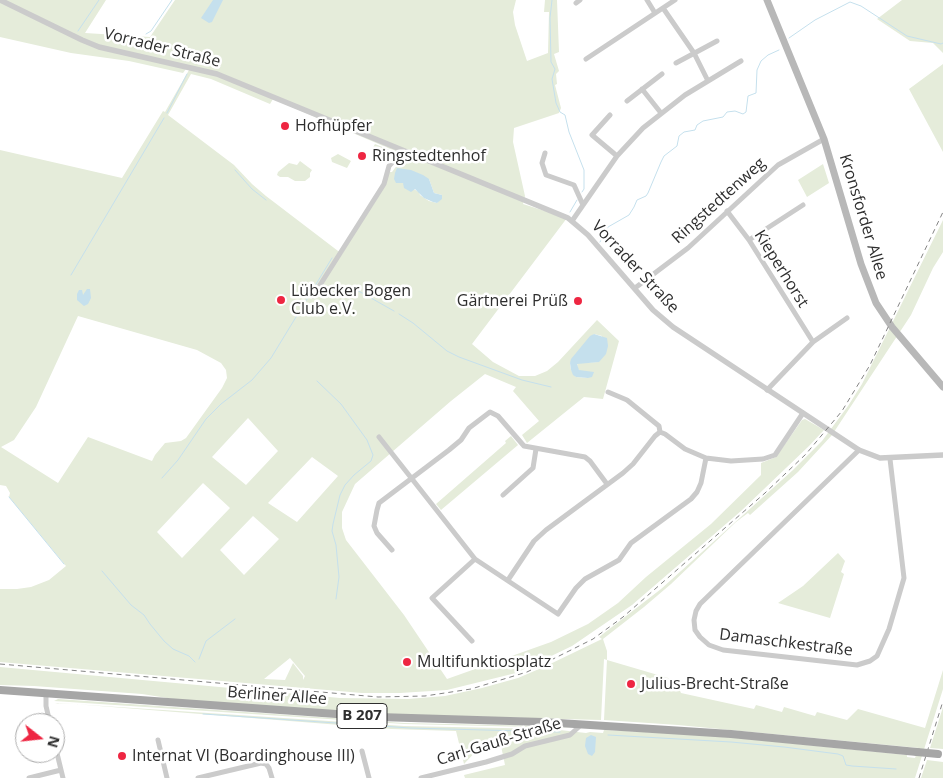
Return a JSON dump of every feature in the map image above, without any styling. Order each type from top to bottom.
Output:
[{"type":"main road","name":"Kronsforder Allee","points":[[767,0],[824,139],[861,264],[876,303],[892,327],[943,387]]},
{"type":"main road","name":"Berliner Allee","points":[[0,690],[369,717],[582,724]]},
{"type":"main road","name":"B 207","points":[[582,724],[732,734],[940,754]]},
{"type":"street","name":"Vorrader Straße","points":[[0,0],[99,47],[217,74],[572,221],[588,235],[653,310],[673,327],[859,450],[873,457],[890,459],[943,455]]},
{"type":"street","points":[[647,0],[656,13]]},
{"type":"street","points":[[586,59],[675,0]]},
{"type":"street","points":[[663,8],[694,52],[708,81]]},
{"type":"street","points":[[676,64],[718,40]]},
{"type":"street","points":[[572,221],[617,156],[643,128],[661,113],[741,61]]},
{"type":"street","points":[[627,101],[662,74]]},
{"type":"street","points":[[642,89],[661,113]]},
{"type":"street","points":[[610,115],[592,135],[617,156]]},
{"type":"street","name":"Ringstedtenweg","points":[[635,288],[688,248],[778,165],[824,139]]},
{"type":"street","points":[[313,296],[384,184],[389,166],[403,151]]},
{"type":"street","points":[[545,154],[542,163],[546,174],[574,185],[583,205]]},
{"type":"street","points":[[749,240],[803,205]]},
{"type":"street","name":"Kieperhorst","points":[[727,211],[749,240],[812,342]]},
{"type":"street","points":[[767,390],[812,342],[847,318]]},
{"type":"street","points":[[608,392],[627,400],[659,426],[660,432]]},
{"type":"street","points":[[392,550],[377,533],[374,526],[380,503],[458,443],[468,428],[490,412],[498,416],[524,446],[585,457],[590,460],[608,484]]},
{"type":"street","points":[[660,432],[684,449],[706,458],[731,461],[763,459],[775,455],[803,413]]},
{"type":"street","points":[[508,580],[534,541],[628,469],[660,432]]},
{"type":"street","points":[[379,438],[475,559],[558,614],[576,588],[585,579],[620,560],[631,543],[691,499],[702,483],[706,458]]},
{"type":"street","points":[[503,495],[533,468],[536,449]]},
{"type":"street","name":"Damaschkestraße","points":[[859,450],[700,604],[694,620],[695,630],[709,645],[723,650],[857,666],[877,656],[889,630],[904,578],[890,459]]},
{"type":"street","points":[[472,641],[432,598],[475,559]]},
{"type":"street","points":[[46,693],[48,713]]},
{"type":"street","name":"Carl-Gauß-Straße","points":[[421,778],[486,762],[512,754],[525,746],[570,735],[582,724]]},
{"type":"street","points":[[158,740],[167,778]]},
{"type":"street","points":[[362,752],[369,778]]},
{"type":"street","points":[[59,763],[63,778]]},
{"type":"street","points":[[198,778],[261,763],[266,764],[269,768],[272,778]]},
{"type":"street","points":[[29,778],[61,770]]},
{"type":"green space","points":[[0,0],[106,0],[85,33],[150,37],[175,0],[516,0],[513,12],[515,25],[527,61],[548,53],[549,12],[544,12],[545,0],[557,0],[559,52],[554,54],[559,71],[556,74],[557,84],[555,85],[561,108],[559,113],[514,128],[513,142],[525,196],[523,204],[567,218],[472,344],[493,362],[519,376],[535,376],[547,371],[558,362],[597,320],[619,341],[603,399],[584,397],[527,443],[522,435],[539,421],[513,391],[516,387],[485,374],[355,484],[342,512],[342,528],[346,540],[404,615],[447,679],[551,642],[588,624],[618,603],[646,577],[711,524],[761,475],[761,463],[776,457],[802,420],[805,419],[824,430],[741,511],[632,605],[572,646],[516,673],[447,690],[362,693],[0,662],[0,589],[31,587],[49,580],[66,566],[9,497],[10,493],[6,486],[0,485],[0,150],[122,178],[163,111],[165,112],[189,70],[186,69],[183,73],[129,61],[71,53],[0,37]],"holes":[[[191,74],[211,79],[270,104],[273,99],[402,154],[395,161],[398,164],[392,172],[389,172],[342,254],[266,196],[234,165],[168,115]],[[429,179],[434,193],[442,195],[437,203],[429,201],[420,195],[419,192],[401,182]],[[78,316],[197,350],[221,363],[226,370],[227,378],[222,388],[186,438],[181,441],[165,443],[152,461],[88,437],[58,483],[1,447],[14,440],[36,407]],[[594,334],[602,336],[599,362],[578,363],[577,365],[578,369],[588,378],[576,377],[571,370],[570,363]],[[248,418],[278,451],[246,485],[212,457]],[[312,457],[338,476],[297,522],[268,503]],[[203,483],[230,508],[182,558],[157,532]],[[253,516],[279,539],[244,575],[220,550]],[[290,658],[305,676],[303,680],[303,676],[293,663],[285,680],[264,679]]]},
{"type":"green space","points":[[902,0],[943,0],[943,53],[933,43],[910,41],[877,19]]},
{"type":"green space","points":[[943,64],[943,152],[909,89]]},
{"type":"green space","points":[[375,144],[397,153],[391,161],[383,162],[375,156],[372,149]]},
{"type":"green space","points":[[338,154],[351,161],[347,168],[332,162],[331,158]]},
{"type":"green space","points":[[300,161],[312,170],[310,177],[305,181],[295,181],[288,177],[277,175],[289,163],[297,165]]},
{"type":"green space","points":[[823,164],[829,183],[807,197],[798,180]]},
{"type":"green space","points":[[943,220],[943,252],[933,268],[911,315],[832,435],[798,472],[750,515],[748,513],[736,522],[671,584],[603,639],[607,651],[607,660],[604,659],[601,720],[378,714],[180,700],[142,694],[0,685],[0,667],[340,698],[408,699],[445,696],[518,678],[602,639],[599,637],[661,589],[793,470],[822,441],[862,384]]},
{"type":"green space","points":[[511,436],[518,445],[441,510],[436,504],[506,443],[505,441]]},
{"type":"green space","points":[[838,553],[845,561],[841,572],[844,574],[830,618],[778,603],[803,586]]},
{"type":"green space","points":[[607,660],[675,680],[681,693],[754,709],[756,705],[782,712],[784,707],[815,716],[817,712],[847,720],[858,709],[925,728],[943,670],[943,689],[915,778],[465,778],[464,775],[505,765],[500,741],[482,745],[464,764],[456,731],[391,729],[77,704],[404,726],[551,729],[586,733],[603,733],[604,730],[707,735],[907,755],[907,757],[915,758],[919,748],[678,725],[604,720]]},
{"type":"green space","points":[[58,699],[404,723],[573,728],[404,724],[54,701]]},
{"type":"green space","points":[[943,707],[943,749],[930,748],[938,723]]},
{"type":"green space","points":[[927,760],[943,762],[943,778],[921,778]]},
{"type":"water","points":[[213,0],[223,0],[212,22],[209,23],[201,18]]},
{"type":"water","points":[[397,168],[411,170],[429,179],[434,193],[442,195],[442,199],[437,203],[433,202],[424,198],[415,189],[411,192],[404,188],[403,183],[396,183],[394,179]]},
{"type":"water","points":[[87,289],[90,289],[91,298],[88,304],[84,306],[77,300],[77,294],[79,290],[82,290],[83,295]]},
{"type":"water","points":[[594,334],[607,338],[606,354],[599,362],[577,364],[579,370],[594,372],[592,377],[576,377],[571,370],[571,359],[590,336]]},
{"type":"water","points":[[591,735],[596,737],[595,752],[592,756],[588,754],[585,746],[586,738]]},
{"type":"waterway","points":[[78,31],[99,0]]},
{"type":"waterway","points":[[146,34],[151,31],[172,0]]},
{"type":"waterway","points":[[552,0],[550,18],[551,62],[555,69],[552,79],[556,103],[560,112],[565,115],[569,132],[584,170],[584,189],[582,192]]},
{"type":"waterway","points":[[789,38],[815,20],[850,2],[861,6],[907,36],[943,43]]},
{"type":"waterway","points":[[600,242],[608,227],[629,215],[637,200],[646,196],[664,156],[677,146],[679,136],[684,132],[695,130],[697,125],[703,121],[723,117],[727,112],[735,111],[743,114],[746,112],[748,96],[756,93],[757,70],[761,61],[779,50]]},
{"type":"waterway","points":[[167,113],[187,74]]},
{"type":"waterway","points":[[71,275],[164,118]]},
{"type":"waterway","points":[[235,170],[252,189],[266,200]]},
{"type":"waterway","points":[[570,212],[577,200]]},
{"type":"waterway","points":[[162,478],[178,460],[206,419],[221,404],[252,380],[271,358],[332,258]]},
{"type":"waterway","points":[[355,289],[394,311]]},
{"type":"waterway","points":[[399,314],[447,351],[459,357],[522,380],[551,387]]},
{"type":"waterway","points":[[317,381],[341,404],[367,440],[373,455],[371,461],[345,485],[340,495],[332,531],[336,545],[339,577],[336,599]]},
{"type":"waterway","points":[[9,497],[64,564]]},
{"type":"waterway","points":[[102,571],[131,605],[144,615],[164,641],[173,649],[189,656],[195,662]]},
{"type":"waterway","points":[[199,659],[206,641],[235,619]]},
{"type":"waterway","points":[[203,714],[410,728],[560,732]]},
{"type":"waterway","points":[[608,735],[784,747],[838,754],[843,756],[846,765],[896,769]]},
{"type":"railway","points":[[0,664],[378,697],[425,696],[471,689],[527,672],[593,639],[623,617],[765,493],[806,454],[842,411],[870,365],[943,212]]},
{"type":"railway","points":[[919,778],[943,701]]},
{"type":"place","name":"Hofhüpfer","points":[[285,126]]},
{"type":"place","name":"Ringstedtenhof","points":[[362,156]]},
{"type":"place","name":"Lübecker Bogen Club e.V.","points":[[281,300]]},
{"type":"place","name":"Gärtnerei Prüß","points":[[578,301]]},
{"type":"place","name":"Multifunktiosplatz","points":[[407,662]]},
{"type":"place","name":"Julius-Brecht-Straße","points":[[631,684]]},
{"type":"place","name":"Internat VI (Boardinghouse III)","points":[[122,756]]}]
